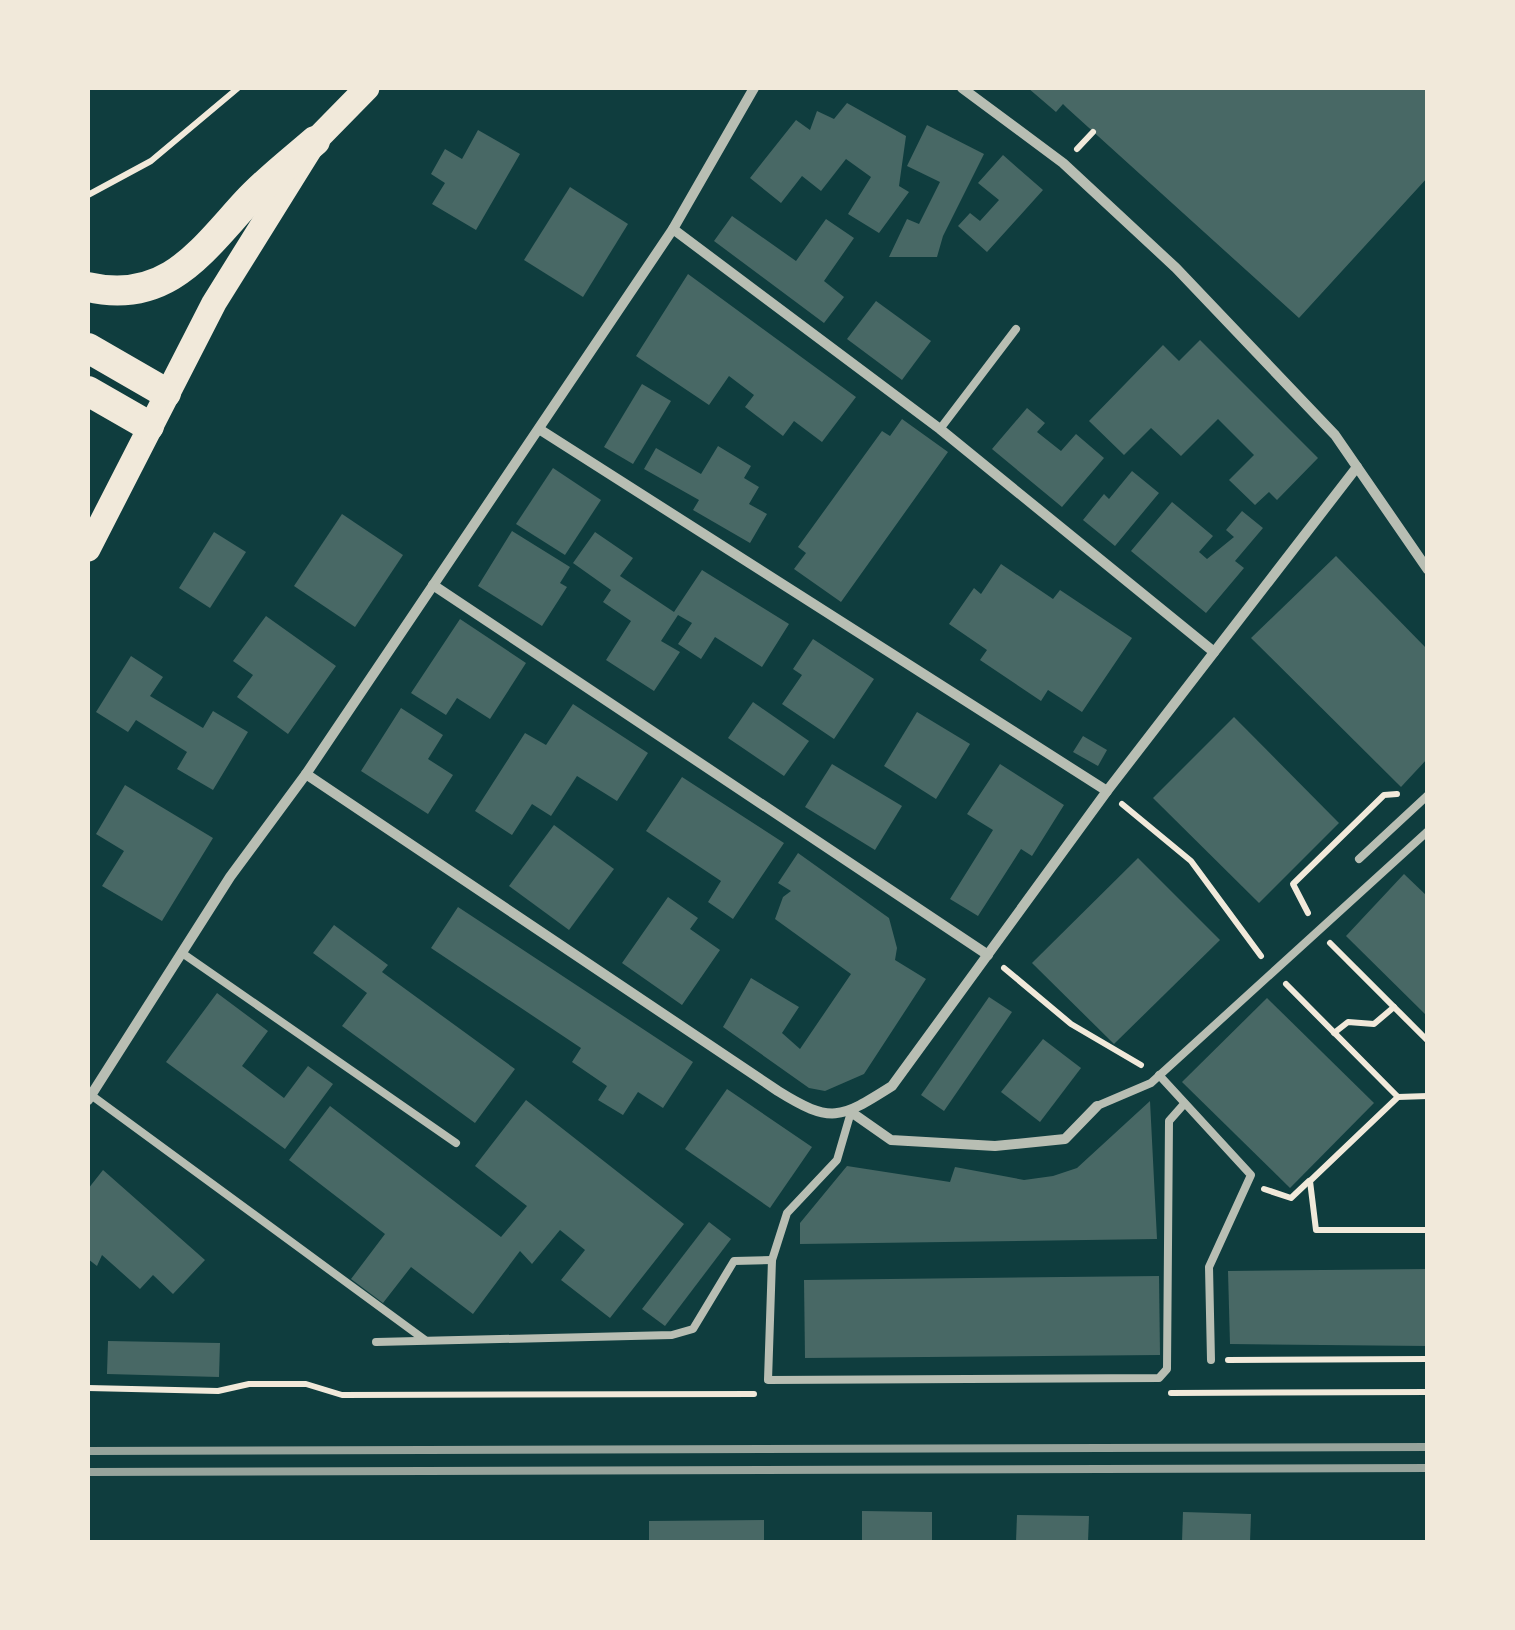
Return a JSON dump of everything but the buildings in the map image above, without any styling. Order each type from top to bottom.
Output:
[{"type":"highway","points":[[88,287],[124,291],[180,272],[204,254],[266,184],[315,141]]},
{"type":"highway","points":[[88,348],[166,393]]},
{"type":"highway","points":[[88,391],[150,426]]},
{"type":"main road","points":[[88,550],[199,328],[315,141],[367,88]]},
{"type":"street","points":[[89,1098],[185,955],[230,877],[306,774],[673,229],[754,88]]},
{"type":"street","points":[[962,88],[1063,163],[1176,268],[1335,436],[1428,570]]},
{"type":"street","points":[[673,229],[940,430],[1214,652]]},
{"type":"street","points":[[539,428],[1106,792]]},
{"type":"street","points":[[306,774],[814,1114],[851,1112],[892,1086],[1106,792],[1357,467]]},
{"type":"street","points":[[433,585],[988,954]]},
{"type":"street","points":[[851,1112],[891,1140],[995,1146],[1065,1138],[1097,1106]]},
{"type":"lane","points":[[940,430],[1016,329]]},
{"type":"lane","points":[[1359,859],[1428,795]]},
{"type":"lane","points":[[1097,1106],[1159,1075],[1428,831]]},
{"type":"lane","points":[[185,955],[456,1143]]},
{"type":"lane","points":[[1159,1075],[1252,1175],[1210,1267],[1212,1360]]},
{"type":"lane","points":[[89,1098],[425,1340]]},
{"type":"lane","points":[[851,1112],[837,1160],[787,1213],[772,1260],[768,1380],[1159,1378],[1168,1369],[1169,1120],[1184,1104]]},
{"type":"lane","points":[[376,1342],[672,1335],[692,1329],[734,1262],[772,1260]]},
{"type":"path","points":[[88,195],[150,161],[238,88]]},
{"type":"path","points":[[1106,792],[1191,861],[1272,971],[1398,1097]]},
{"type":"path","points":[[1317,930],[1428,1041]]},
{"type":"path","points":[[988,954],[1071,1024],[1159,1075]]},
{"type":"path","points":[[1334,1034],[1348,1022],[1374,1024],[1394,1007]]},
{"type":"path","points":[[1246,1186],[1292,1198],[1398,1097],[1428,1096]]},
{"type":"path","points":[[1310,1180],[1316,1230],[1428,1230]]},
{"type":"path","points":[[1212,1360],[1428,1358]]},
{"type":"railway","points":[[88,1451],[1428,1447]]},
{"type":"railway","points":[[88,1472],[1428,1468]]}]
